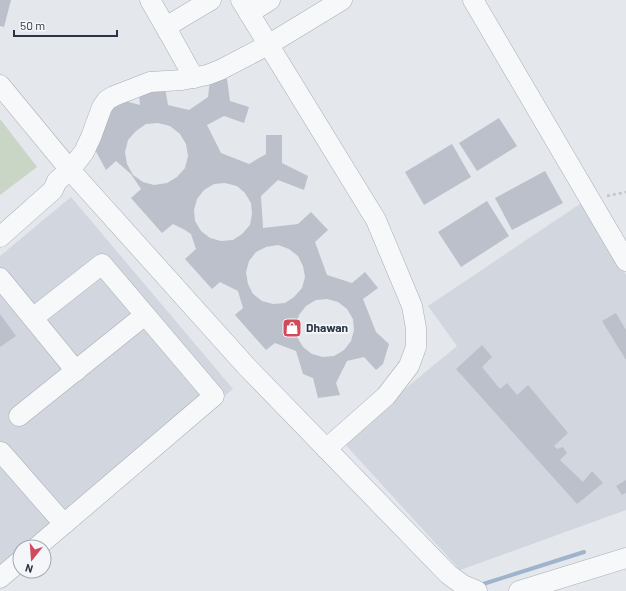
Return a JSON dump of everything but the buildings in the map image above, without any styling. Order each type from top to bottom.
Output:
[{"type":"street","points":[[150,0],[194,78]]},
{"type":"street","points":[[169,33],[169,27],[174,22],[211,0]]},
{"type":"street","points":[[270,0],[245,7],[376,220],[412,306],[416,328],[416,347],[409,366],[386,396],[326,449]]},
{"type":"street","points":[[0,237],[53,190],[88,145],[102,107],[107,100],[150,82],[194,78],[208,75],[220,70],[268,45],[342,0]]},
{"type":"street","points":[[472,0],[626,261]]},
{"type":"street","points":[[485,0],[626,233]]},
{"type":"street","points":[[0,85],[64,175],[247,367],[448,574],[463,585],[476,591]]},
{"type":"street","points":[[0,222],[45,184],[64,175]]},
{"type":"street","points":[[33,318],[102,264],[214,396],[46,539]]},
{"type":"street","points":[[0,278],[76,371]]},
{"type":"street","points":[[19,416],[145,315]]},
{"type":"street","points":[[1,452],[64,524]]},
{"type":"street","points":[[519,591],[626,558]]},
{"type":"street","points":[[0,578],[12,568]]},
{"type":"path","points":[[605,197],[626,192]]},
{"type":"shaded area","points":[[71,197],[233,389],[52,540],[12,539],[12,572],[0,582],[0,256]]},
{"type":"shaded area","points":[[583,202],[626,275],[626,510],[460,570],[342,441],[457,346],[428,306]]},
{"type":"green space","points":[[0,119],[37,167],[0,195]]},
{"type":"waterway","points":[[480,585],[584,552]]},
{"type":"place","name":"Dhawan","points":[[292,328]]}]
